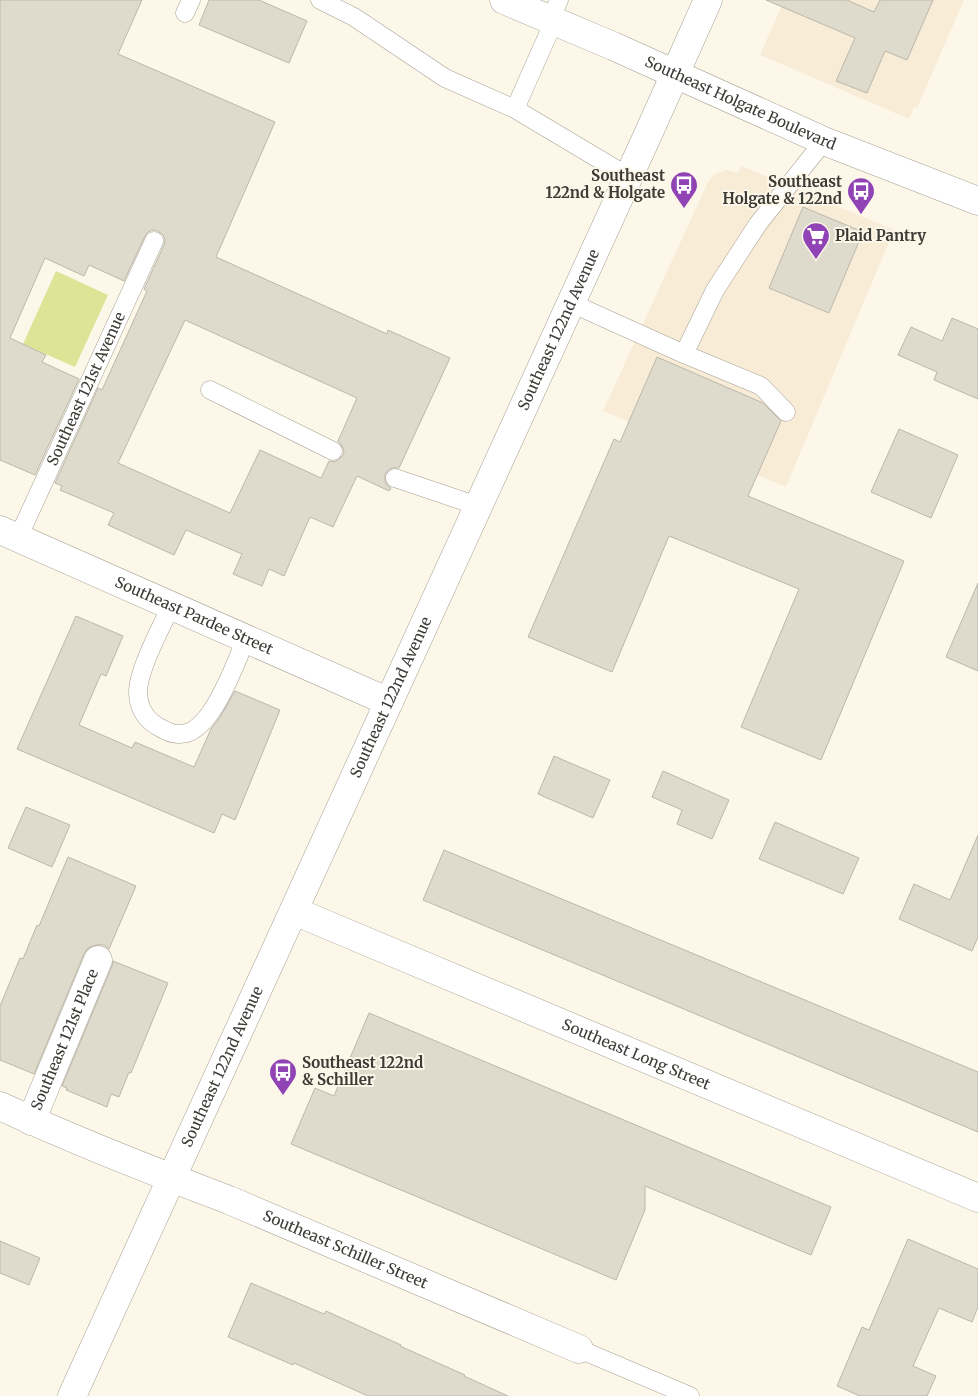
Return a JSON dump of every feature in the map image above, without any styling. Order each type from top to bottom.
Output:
[{"type":"street","name":"Southeast Holgate Boulevard","points":[[504,0],[554,14],[675,74],[824,141],[978,201]]},
{"type":"street","name":"Southeast 122nd Avenue","points":[[72,1396],[708,0]]},
{"type":"street","name":"Southeast Pardee Street","points":[[9,534],[389,702]]},
{"type":"street","name":"Southeast Long Street","points":[[294,911],[978,1198]]},
{"type":"street","name":"Southeast 121st Place","points":[[31,1121],[98,960]]},
{"type":"street","name":"Southeast Schiller Street","points":[[0,1106],[31,1121],[172,1179],[229,1200],[580,1349]]},
{"type":"lane","points":[[320,0],[354,18],[445,78],[515,109],[628,177]]},
{"type":"lane","points":[[515,109],[554,14]]},
{"type":"lane","points":[[684,354],[715,290],[758,224],[824,141]]},
{"type":"lane","name":"Southeast 121st Avenue","points":[[9,534],[154,241]]},
{"type":"lane","points":[[571,303],[761,386],[786,412]]},
{"type":"lane","points":[[210,390],[333,451]]},
{"type":"lane","points":[[395,478],[478,506]]},
{"type":"lane","points":[[171,606],[142,671],[138,690],[140,708],[151,722],[166,731],[180,735],[191,731],[210,715],[218,704],[246,639]]},
{"type":"lane","name":"Southeast Schiller Street","points":[[580,1349],[690,1396]]},
{"type":"shaded area","points":[[784,0],[964,0],[917,108],[914,107],[909,119],[760,55]]},
{"type":"shaded area","points":[[741,166],[894,230],[786,487],[603,411],[708,182],[715,174],[726,170],[738,173]]},
{"type":"green space","points":[[56,271],[108,295],[75,367],[23,344]]},
{"type":"building","points":[[0,0],[142,0],[118,54],[275,122],[216,257],[387,334],[388,330],[450,358],[399,468],[392,468],[385,474],[385,481],[391,488],[389,491],[357,476],[333,527],[310,517],[284,576],[269,569],[262,586],[233,574],[242,554],[186,530],[174,555],[108,525],[114,513],[60,490],[62,486],[55,483],[98,388],[102,390],[147,291],[144,289],[165,240],[163,235],[153,230],[145,236],[124,281],[89,265],[84,276],[45,258],[10,338],[46,355],[42,362],[79,379],[35,475],[0,460]],"holes":[[[185,320],[357,398],[338,441],[344,451],[343,455],[334,462],[329,461],[321,478],[260,450],[230,513],[118,463]]]},
{"type":"building","points":[[209,0],[259,0],[307,21],[289,63],[199,25]]},
{"type":"building","points":[[766,0],[847,0],[874,12],[880,0],[933,0],[907,60],[885,51],[867,93],[836,81],[855,38]]},
{"type":"building","name":"Plaid Pantry","points":[[803,207],[863,232],[829,313],[769,288]]},
{"type":"building","points":[[952,318],[978,329],[978,399],[934,380],[937,372],[898,355],[911,327],[942,341]]},
{"type":"building","points":[[657,357],[763,403],[781,421],[748,496],[904,561],[821,760],[741,727],[799,589],[669,536],[612,672],[528,637],[614,439],[620,442]]},
{"type":"building","points":[[899,429],[958,455],[931,518],[871,492]]},
{"type":"building","points":[[978,583],[978,671],[946,657]]},
{"type":"building","points":[[76,616],[123,636],[106,676],[101,674],[79,725],[132,748],[135,742],[194,767],[211,729],[235,691],[280,710],[235,820],[222,814],[214,833],[17,749]]},
{"type":"building","points":[[554,756],[610,780],[593,818],[538,794]]},
{"type":"building","points":[[663,771],[729,800],[712,839],[677,824],[682,810],[652,797]]},
{"type":"building","points":[[26,807],[70,825],[52,867],[8,848]]},
{"type":"building","points":[[775,822],[859,858],[843,894],[759,859]]},
{"type":"building","points":[[978,835],[978,937],[972,951],[899,919],[914,884],[950,900]]},
{"type":"building","points":[[444,850],[978,1072],[978,1132],[423,900]]},
{"type":"building","points":[[68,857],[136,886],[109,949],[104,945],[96,945],[88,948],[84,954],[34,1074],[0,1060],[0,1006],[20,958],[23,959],[37,925],[39,926]]},
{"type":"building","points":[[113,961],[168,983],[131,1073],[129,1072],[119,1097],[111,1094],[107,1107],[66,1090],[67,1088],[62,1086]]},
{"type":"building","points":[[369,1013],[831,1207],[811,1255],[645,1186],[645,1210],[616,1280],[291,1144],[315,1088],[334,1096]]},
{"type":"building","points":[[908,1239],[978,1269],[978,1307],[972,1322],[939,1308],[913,1366],[936,1376],[927,1396],[860,1396],[837,1386],[862,1327],[869,1330]]},
{"type":"building","points":[[0,1241],[40,1258],[29,1285],[0,1273]]},
{"type":"building","points":[[251,1283],[324,1314],[326,1311],[508,1396],[368,1396],[294,1363],[293,1365],[228,1337]]},
{"type":"place","name":"Southeast 122nd & Holgate","points":[[684,209]]},
{"type":"place","name":"Southeast Holgate & 122nd","points":[[861,215]]},
{"type":"place","name":"Plaid Pantry","points":[[816,260]]},
{"type":"place","name":"Southeast 122nd & Schiller","points":[[283,1096]]}]
